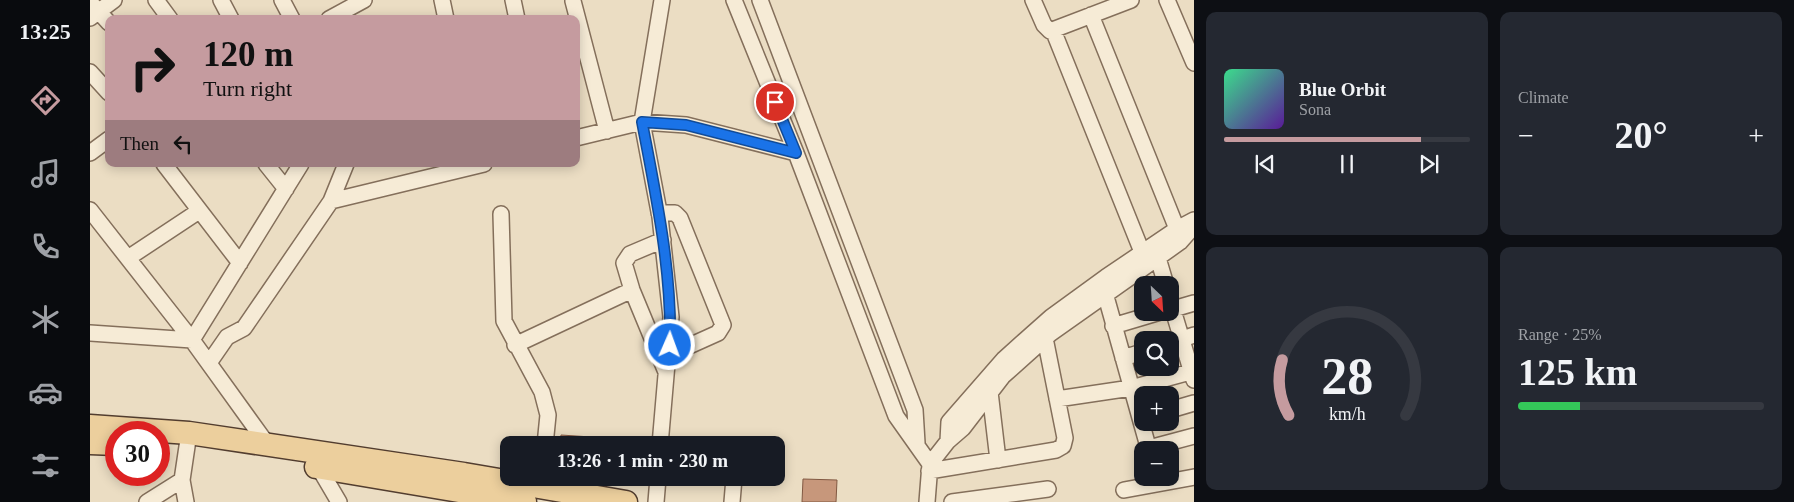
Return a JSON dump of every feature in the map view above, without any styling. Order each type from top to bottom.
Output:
[{"type":"main road","points":[[90,426],[188,440],[319,468],[535,489]]},
{"type":"main road","points":[[170,444],[188,440],[267,444],[535,489],[626,502]]},
{"type":"main road","points":[[90,443],[105,444]]},
{"type":"street","points":[[97,14],[114,0]]},
{"type":"street","points":[[156,0],[167,15]]},
{"type":"street","points":[[221,0],[229,15]]},
{"type":"street","points":[[282,0],[290,15]]},
{"type":"street","points":[[442,0],[445,15]]},
{"type":"street","points":[[513,0],[516,15]]},
{"type":"street","points":[[661,436],[671,317],[659,213],[642,122],[662,0]]},
{"type":"street","points":[[734,0],[796,153],[896,416],[917,443],[929,468],[927,502]]},
{"type":"street","points":[[760,0],[915,410],[917,443]]},
{"type":"street","points":[[1033,0],[1044,25],[1048,29],[1053,30],[1131,0]]},
{"type":"street","points":[[1167,0],[1194,63]]},
{"type":"street","points":[[573,1],[577,15]]},
{"type":"street","points":[[337,15],[357,6]]},
{"type":"street","points":[[1091,15],[1177,229]]},
{"type":"street","points":[[580,28],[607,131]]},
{"type":"street","points":[[1053,30],[1142,252]]},
{"type":"street","points":[[92,78],[105,90]]},
{"type":"street","points":[[580,137],[642,122],[691,126],[796,153]]},
{"type":"street","points":[[90,153],[105,142]]},
{"type":"street","points":[[166,167],[240,263]]},
{"type":"street","points":[[268,167],[286,189]]},
{"type":"street","points":[[192,340],[299,167]]},
{"type":"street","points":[[209,363],[227,337],[244,328],[331,201],[345,167]]},
{"type":"street","points":[[331,201],[467,167]]},
{"type":"street","points":[[90,210],[192,340],[267,444]]},
{"type":"street","points":[[128,258],[200,211]]},
{"type":"street","points":[[659,213],[675,213],[680,218],[724,325],[718,333],[669,355]]},
{"type":"street","points":[[501,214],[503,313],[515,345],[537,381],[546,403],[548,415],[546,436]]},
{"type":"street","points":[[948,441],[949,422],[1004,359],[1051,317],[1142,252],[1194,220]]},
{"type":"street","points":[[929,468],[948,441],[963,428],[1003,376],[1045,338],[1105,293],[1180,242],[1194,226]]},
{"type":"street","points":[[663,240],[634,251],[626,260],[625,269],[666,373]]},
{"type":"street","points":[[1158,258],[1163,276]]},
{"type":"street","points":[[515,345],[632,290]]},
{"type":"street","points":[[1105,293],[1134,397]]},
{"type":"street","points":[[1179,306],[1194,303]]},
{"type":"street","points":[[1114,326],[1134,319]]},
{"type":"street","points":[[1057,399],[1131,388],[1193,374],[1182,339],[1174,321]]},
{"type":"street","points":[[90,333],[192,340]]},
{"type":"street","points":[[929,468],[998,460],[1061,448],[1065,438],[1045,338]]},
{"type":"street","points":[[1123,358],[1134,355]]},
{"type":"street","points":[[990,392],[998,460]]},
{"type":"street","points":[[1179,407],[1194,403]]},
{"type":"street","points":[[1177,441],[1194,436]]},
{"type":"street","points":[[186,502],[182,480],[188,440]]},
{"type":"street","points":[[319,468],[339,502]]},
{"type":"street","points":[[1179,479],[1194,477]]},
{"type":"street","points":[[147,502],[182,480]]},
{"type":"street","points":[[656,502],[657,486]]},
{"type":"street","points":[[732,502],[733,486]]},
{"type":"street","points":[[1124,490],[1139,486]]},
{"type":"street","points":[[952,502],[1048,489]]},
{"type":"building","points":[[803,479],[837,480],[836,502],[802,502]]},
{"type":"route","points":[[670,345],[671,317],[660,217],[642,122],[697,127],[796,153],[775,102]]}]
